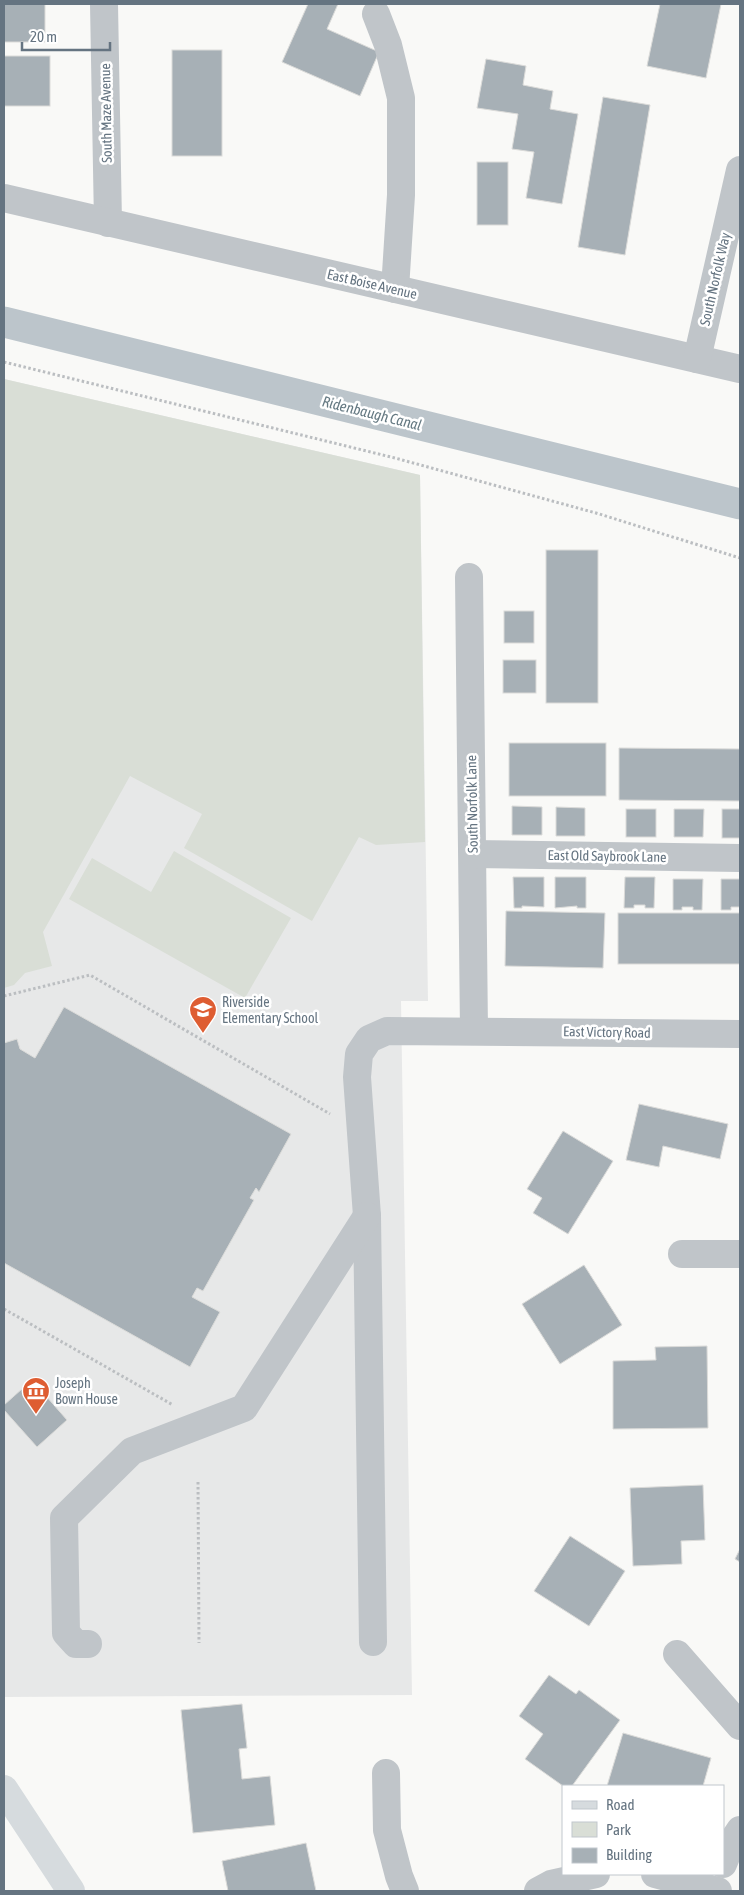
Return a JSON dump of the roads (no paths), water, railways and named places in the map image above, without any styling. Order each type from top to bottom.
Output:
[{"type":"main road","points":[[4,1789],[71,1891]]},
{"type":"street","name":"South Maze Avenue","points":[[104,4],[108,223]]},
{"type":"street","points":[[376,14],[388,45],[401,98],[401,195],[394,289]]},
{"type":"street","name":"South Norfolk Way","points":[[697,358],[740,170]]},
{"type":"street","name":"East Boise Avenue","points":[[4,198],[740,368]]},
{"type":"street","name":"South Norfolk Lane","points":[[469,577],[474,1031]]},
{"type":"street","name":"East Old Saybrook Lane","points":[[473,854],[740,858]]},
{"type":"street","name":"East Victory Road","points":[[373,1642],[367,1216],[357,1077],[359,1054],[369,1039],[388,1031],[740,1034]]},
{"type":"street","points":[[88,1644],[76,1644],[66,1633],[64,1518],[132,1450],[244,1408],[367,1216]]},
{"type":"street","points":[[682,1254],[740,1254]]},
{"type":"street","points":[[678,1654],[740,1726]]},
{"type":"street","points":[[386,1773],[387,1830],[399,1876],[405,1891]]},
{"type":"street","points":[[724,1862],[732,1842],[740,1830]]},
{"type":"street","points":[[538,1891],[551,1884],[592,1875]]},
{"type":"street","points":[[661,1875],[716,1884]]},
{"type":"waterway","name":"Ridenbaugh Canal","points":[[4,322],[740,504]]},
{"type":"place","name":"Riverside Elementary School","points":[[203,1034]]},
{"type":"place","name":"Joseph Bown House","points":[[36,1415]]}]
